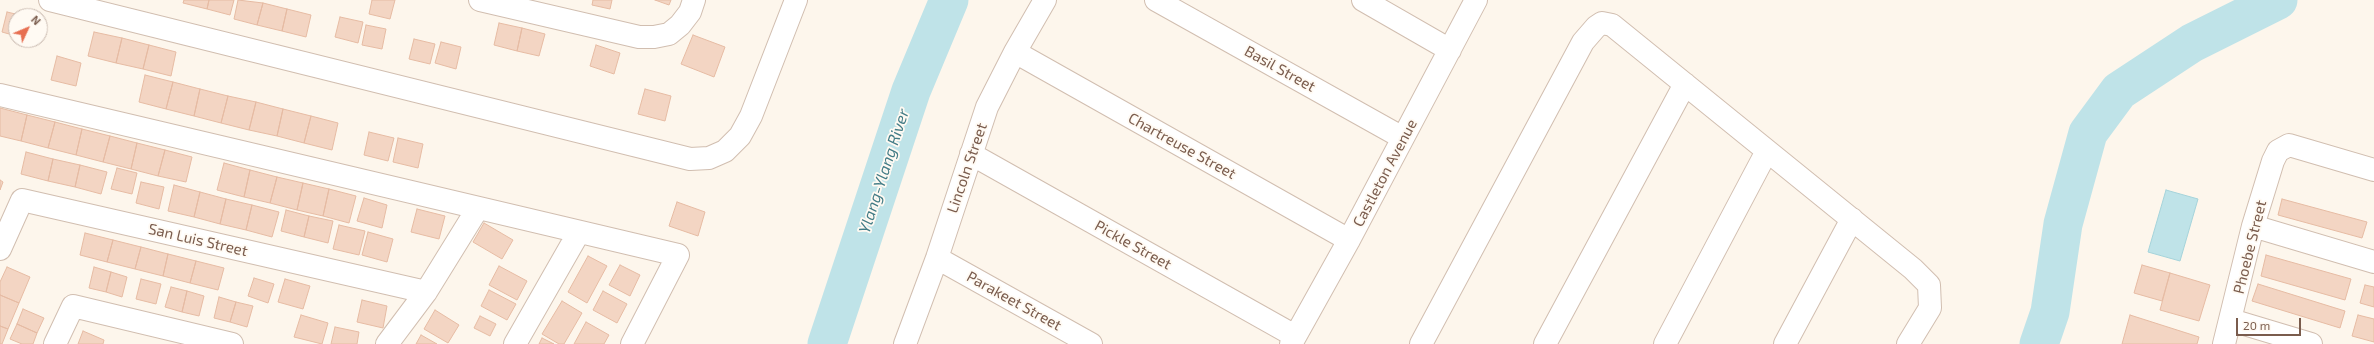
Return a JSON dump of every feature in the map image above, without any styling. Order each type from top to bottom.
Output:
[{"type":"street","points":[[50,0],[115,8],[690,159],[709,158],[715,156],[726,150],[740,136],[752,116],[796,0]]},
{"type":"street","points":[[480,0],[639,37],[654,37],[669,34],[680,25],[690,12],[694,0]]},
{"type":"street","name":"Lincoln Street","points":[[905,344],[937,258],[987,107],[1015,52],[1045,0]]},
{"type":"street","name":"Basil Street","points":[[1156,0],[1403,138]]},
{"type":"street","points":[[1363,0],[1450,50]]},
{"type":"street","name":"Castleton Avenue","points":[[1293,340],[1476,0]]},
{"type":"street","points":[[1421,344],[1583,42],[1596,27],[1602,23],[1612,25],[1913,269],[1929,285],[1930,308],[1908,344]]},
{"type":"street","name":"Chartreuse Street","points":[[1015,52],[1348,240]]},
{"type":"street","points":[[1545,344],[1685,84]]},
{"type":"street","points":[[0,95],[678,255],[632,344]]},
{"type":"street","name":"Phoebe Street","points":[[2224,344],[2253,226],[2273,162],[2278,151],[2290,145],[2374,170]]},
{"type":"street","points":[[1665,344],[1767,151]]},
{"type":"street","name":"Pickle Street","points":[[971,154],[1293,340]]},
{"type":"street","name":"San Luis Street","points":[[0,249],[22,200],[426,292]]},
{"type":"street","points":[[386,344],[426,292],[478,208]]},
{"type":"street","points":[[1785,344],[1852,219]]},
{"type":"street","points":[[2253,226],[2374,262]]},
{"type":"street","points":[[515,344],[579,232]]},
{"type":"street","name":"Parakeet Street","points":[[937,258],[1091,344]]},
{"type":"street","points":[[55,344],[73,306],[182,338],[232,344]]},
{"type":"street","points":[[2231,320],[2311,344]]},
{"type":"water","points":[[2166,190],[2198,199],[2180,261],[2148,252]]},
{"type":"building","points":[[184,0],[209,0],[207,9],[183,3]]},
{"type":"building","points":[[209,0],[234,0],[230,15],[207,9]]},
{"type":"building","points":[[238,0],[263,3],[257,25],[234,19]]},
{"type":"building","points":[[372,0],[395,0],[390,19],[369,14]]},
{"type":"building","points":[[593,0],[612,0],[610,9],[592,5]]},
{"type":"building","points":[[655,0],[671,0],[669,5]]},
{"type":"building","points":[[263,3],[287,9],[282,31],[257,25]]},
{"type":"building","points":[[287,9],[311,15],[306,37],[282,31]]},
{"type":"building","points":[[7,12],[8,12],[8,34],[2,32]]},
{"type":"building","points":[[340,17],[363,22],[358,43],[335,37]]},
{"type":"building","points":[[499,23],[522,28],[517,51],[494,45]]},
{"type":"building","points":[[366,25],[386,29],[382,49],[362,45]]},
{"type":"building","points":[[522,28],[545,34],[539,56],[517,51]]},
{"type":"building","points":[[94,32],[122,38],[116,63],[88,56]]},
{"type":"building","points":[[693,35],[725,47],[714,77],[681,64]]},
{"type":"building","points":[[122,38],[149,45],[143,69],[116,63]]},
{"type":"building","points":[[414,39],[435,44],[430,64],[409,59]]},
{"type":"building","points":[[441,42],[461,47],[456,69],[435,63]]},
{"type":"building","points":[[149,45],[176,52],[171,76],[143,69]]},
{"type":"building","points":[[596,45],[620,53],[614,74],[590,66]]},
{"type":"building","points":[[57,56],[81,63],[76,86],[51,80]]},
{"type":"building","points":[[145,75],[173,82],[166,109],[139,102]]},
{"type":"building","points":[[173,82],[200,89],[194,116],[166,109]]},
{"type":"building","points":[[200,89],[228,96],[221,123],[194,116]]},
{"type":"building","points":[[645,89],[671,96],[665,121],[638,114]]},
{"type":"building","points":[[228,96],[256,102],[249,130],[221,123]]},
{"type":"building","points":[[256,102],[283,109],[277,136],[249,130]]},
{"type":"building","points":[[0,108],[27,115],[21,141],[0,136]]},
{"type":"building","points":[[283,109],[311,116],[304,143],[277,136]]},
{"type":"building","points":[[27,115],[55,122],[48,148],[21,141]]},
{"type":"building","points":[[311,116],[338,123],[332,150],[304,143]]},
{"type":"building","points":[[55,122],[82,129],[76,155],[48,148]]},
{"type":"building","points":[[82,129],[110,136],[103,162],[76,155]]},
{"type":"building","points":[[369,132],[394,138],[388,161],[364,155]]},
{"type":"building","points":[[110,136],[137,143],[131,169],[103,162]]},
{"type":"building","points":[[398,138],[423,144],[418,168],[393,162]]},
{"type":"building","points":[[137,143],[165,150],[158,176],[131,169]]},
{"type":"building","points":[[165,150],[192,157],[186,182],[158,176]]},
{"type":"building","points":[[26,152],[53,159],[48,181],[21,174]]},
{"type":"building","points":[[53,159],[80,165],[75,187],[48,181]]},
{"type":"building","points":[[224,163],[250,170],[244,197],[217,190]]},
{"type":"building","points":[[80,165],[107,172],[101,194],[75,187]]},
{"type":"building","points":[[117,168],[137,173],[132,194],[111,189]]},
{"type":"building","points":[[250,170],[277,177],[270,203],[244,197]]},
{"type":"building","points":[[277,177],[303,183],[297,210],[270,203]]},
{"type":"building","points":[[0,180],[3,182],[0,190]]},
{"type":"building","points":[[141,182],[164,187],[159,209],[136,203]]},
{"type":"building","points":[[303,183],[329,189],[323,216],[297,210]]},
{"type":"building","points":[[174,185],[200,192],[194,217],[168,211]]},
{"type":"building","points":[[329,189],[356,196],[349,223],[323,216]]},
{"type":"building","points":[[200,192],[226,199],[220,224],[194,217]]},
{"type":"building","points":[[364,198],[387,205],[382,228],[357,221]]},
{"type":"building","points":[[226,199],[252,205],[246,230],[220,224]]},
{"type":"building","points":[[2282,199],[2367,222],[2362,238],[2278,215]]},
{"type":"building","points":[[677,202],[705,212],[698,236],[669,226]]},
{"type":"building","points":[[252,205],[279,212],[272,237],[246,230]]},
{"type":"building","points":[[417,209],[445,216],[439,239],[411,232]]},
{"type":"building","points":[[286,210],[309,216],[304,237],[281,231]]},
{"type":"building","points":[[309,216],[333,221],[328,243],[304,237]]},
{"type":"building","points":[[484,223],[513,240],[502,259],[473,242]]},
{"type":"building","points":[[339,225],[365,231],[359,255],[333,249]]},
{"type":"building","points":[[368,232],[393,239],[387,262],[362,255]]},
{"type":"building","points":[[85,233],[113,240],[107,262],[80,255]]},
{"type":"building","points":[[113,240],[141,247],[135,269],[107,262]]},
{"type":"building","points":[[141,247],[168,254],[163,276],[135,269]]},
{"type":"building","points":[[168,254],[196,261],[190,283],[163,276]]},
{"type":"building","points":[[2266,255],[2351,279],[2345,300],[2261,276]]},
{"type":"building","points":[[588,256],[607,266],[587,303],[568,292]]},
{"type":"building","points":[[196,261],[224,268],[218,290],[190,283]]},
{"type":"building","points":[[620,265],[640,275],[630,296],[609,285]]},
{"type":"building","points":[[2142,265],[2170,273],[2162,301],[2134,293]]},
{"type":"building","points":[[499,266],[527,281],[517,300],[489,285]]},
{"type":"building","points":[[7,267],[30,277],[19,303],[0,295],[0,282]]},
{"type":"building","points":[[94,267],[111,272],[106,292],[89,288]]},
{"type":"building","points":[[111,272],[127,277],[122,297],[106,292]]},
{"type":"building","points":[[2170,273],[2210,285],[2199,321],[2160,310]]},
{"type":"building","points":[[254,278],[274,284],[268,303],[248,296]]},
{"type":"building","points":[[141,279],[161,284],[156,304],[136,299]]},
{"type":"building","points":[[285,279],[310,286],[303,309],[278,302]]},
{"type":"building","points":[[2258,284],[2345,311],[2340,328],[2252,301]]},
{"type":"building","points":[[2365,285],[2374,287],[2374,307],[2360,303]]},
{"type":"building","points":[[171,287],[187,291],[182,312],[165,307]]},
{"type":"building","points":[[489,290],[516,304],[507,320],[481,306]]},
{"type":"building","points":[[187,291],[204,296],[199,316],[182,312]]},
{"type":"building","points":[[603,291],[627,304],[617,323],[593,310]]},
{"type":"building","points":[[0,295],[19,303],[8,329],[0,326]]},
{"type":"building","points":[[219,297],[236,302],[230,322],[214,318]]},
{"type":"building","points":[[362,300],[387,306],[383,328],[357,322]]},
{"type":"building","points":[[562,301],[582,313],[564,344],[559,344],[542,334]]},
{"type":"building","points":[[236,302],[253,306],[247,327],[230,322]]},
{"type":"building","points":[[23,309],[44,318],[37,333],[17,324]]},
{"type":"building","points":[[435,310],[459,325],[448,343],[424,329]]},
{"type":"building","points":[[301,315],[328,323],[322,344],[294,337]]},
{"type":"building","points":[[2130,315],[2199,337],[2197,344],[2122,344]]},
{"type":"building","points":[[2358,315],[2374,319],[2374,342],[2352,336]]},
{"type":"building","points":[[480,316],[496,324],[490,336],[474,328]]},
{"type":"building","points":[[586,322],[609,335],[604,344],[574,344]]},
{"type":"building","points":[[17,324],[37,333],[33,344],[22,344],[10,339]]},
{"type":"building","points":[[0,326],[8,329],[2,344],[0,344]]},
{"type":"building","points":[[335,327],[359,332],[357,344],[331,344]]},
{"type":"building","points":[[83,331],[104,340],[103,344],[78,344]]},
{"type":"building","points":[[421,335],[437,344],[416,344]]},
{"type":"building","points":[[542,338],[554,344],[539,344]]},
{"type":"waterway","name":"Ylang-Ylang River","points":[[827,344],[911,91],[949,0]]},
{"type":"waterway","points":[[2039,344],[2050,312],[2063,224],[2088,133],[2119,91],[2192,43],[2278,0]]}]
